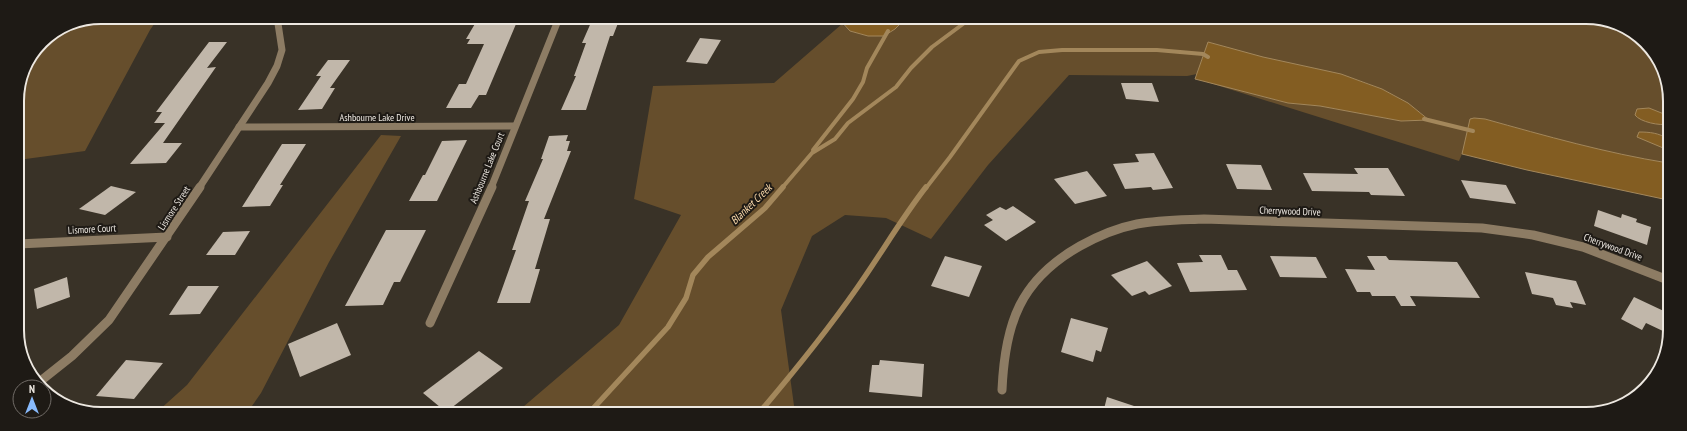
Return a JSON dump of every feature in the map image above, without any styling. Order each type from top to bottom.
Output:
[{"type":"street","name":"Lismore Street","points":[[43,379],[72,356],[109,320],[167,237],[268,83],[277,66],[282,44],[278,24]]},
{"type":"street","name":"Ashbourne Lake Court","points":[[430,323],[490,189],[557,24]]},
{"type":"street","name":"Ashbourne Lake Drive","points":[[239,127],[515,126]]},
{"type":"street","name":"Cherrywood Drive","points":[[1002,390],[1003,370],[1010,333],[1017,310],[1031,286],[1045,270],[1090,240],[1137,224],[1166,220],[1204,219],[1482,228],[1533,235],[1583,247],[1637,266],[1663,278]]},
{"type":"street","name":"Lismore Court","points":[[24,244],[167,237]]},
{"type":"shaded area","points":[[101,24],[154,24],[150,30],[85,151],[24,159],[24,96],[27,81],[34,62],[46,46],[62,34],[76,28],[86,25]]},
{"type":"shaded area","points":[[842,24],[850,31],[868,36],[884,36],[900,24],[1601,25],[1625,34],[1641,46],[1653,62],[1662,86],[1663,96],[1663,162],[1553,138],[1485,119],[1459,161],[1194,78],[1288,103],[1320,106],[1401,121],[1429,120],[1392,94],[1372,85],[1330,72],[1257,56],[1208,42],[1197,74],[1187,76],[1069,75],[988,165],[931,239],[886,218],[845,215],[812,236],[781,310],[794,407],[523,407],[619,325],[681,215],[634,199],[653,86],[774,83]]},
{"type":"shaded area","points":[[844,24],[900,24],[884,36],[868,36],[850,31]]},
{"type":"shaded area","points":[[1208,42],[1263,57],[1341,74],[1382,89],[1408,103],[1429,120],[1401,121],[1320,106],[1288,103],[1195,79]]},
{"type":"shaded area","points":[[1649,108],[1663,114],[1663,124],[1650,123],[1641,120],[1635,115],[1637,109]]},
{"type":"shaded area","points":[[1470,119],[1485,119],[1553,138],[1663,162],[1663,199],[1527,170],[1462,154]]},
{"type":"shaded area","points":[[1639,132],[1661,135],[1663,136],[1663,148],[1637,137]]},
{"type":"shaded area","points":[[381,135],[401,136],[329,262],[261,393],[251,407],[163,407],[187,385]]},
{"type":"building","points":[[475,24],[516,24],[486,95],[479,95],[471,108],[446,108],[459,84],[466,84],[484,44],[467,44],[470,39],[466,39]]},
{"type":"building","points":[[590,24],[618,24],[613,36],[610,36],[586,110],[561,110],[576,76],[574,76],[586,43],[582,43]]},
{"type":"building","points":[[700,38],[721,40],[707,64],[686,62]]},
{"type":"building","points":[[209,42],[227,42],[207,68],[216,67],[163,143],[182,143],[166,163],[130,164],[165,123],[154,123],[162,112],[156,112]]},
{"type":"building","points":[[328,60],[350,60],[330,88],[335,88],[322,109],[298,110],[321,76],[316,76]]},
{"type":"building","points":[[1121,83],[1152,83],[1159,102],[1126,99]]},
{"type":"building","points":[[568,135],[566,141],[570,141],[567,151],[571,151],[544,219],[550,219],[535,269],[540,269],[530,303],[497,303],[516,250],[512,250],[529,201],[525,201],[543,159],[541,159],[549,136]]},
{"type":"building","points":[[467,140],[437,201],[409,201],[423,175],[425,175],[442,141]]},
{"type":"building","points":[[282,144],[306,144],[280,185],[283,185],[270,206],[242,207]]},
{"type":"building","points":[[1154,153],[1173,188],[1153,190],[1151,187],[1125,189],[1113,164],[1139,162],[1135,154]]},
{"type":"building","points":[[1226,164],[1261,165],[1272,190],[1237,189]]},
{"type":"building","points":[[1354,168],[1388,168],[1405,196],[1371,195],[1369,192],[1312,191],[1303,173],[1358,174]]},
{"type":"building","points":[[1087,171],[1107,196],[1075,204],[1054,179]]},
{"type":"building","points":[[1461,180],[1506,185],[1516,204],[1470,198]]},
{"type":"building","points":[[111,186],[136,192],[105,215],[79,209]]},
{"type":"building","points":[[1013,206],[1036,222],[1006,241],[984,225],[993,220],[986,215],[1000,207],[1006,210]]},
{"type":"building","points":[[1598,210],[1621,218],[1622,214],[1637,219],[1636,222],[1651,227],[1647,245],[1594,226]]},
{"type":"building","points":[[386,230],[426,230],[400,282],[394,282],[383,305],[345,306]]},
{"type":"building","points":[[250,231],[235,255],[206,255],[223,232]]},
{"type":"building","points":[[1199,255],[1221,255],[1228,270],[1237,270],[1247,290],[1190,292],[1177,263],[1203,262]]},
{"type":"building","points":[[945,256],[982,266],[969,297],[931,286]]},
{"type":"building","points":[[1270,256],[1316,257],[1327,278],[1280,277]]},
{"type":"building","points":[[1367,256],[1386,256],[1389,260],[1457,262],[1480,298],[1410,296],[1416,306],[1401,306],[1395,296],[1372,296],[1370,292],[1357,292],[1345,269],[1375,270]]},
{"type":"building","points":[[1147,261],[1172,286],[1149,295],[1145,291],[1132,296],[1111,275]]},
{"type":"building","points":[[1525,272],[1576,281],[1586,305],[1570,302],[1573,308],[1556,305],[1553,298],[1532,294]]},
{"type":"building","points":[[67,277],[70,297],[37,309],[34,289]]},
{"type":"building","points":[[188,286],[219,286],[200,314],[169,315]]},
{"type":"building","points":[[1634,297],[1663,311],[1663,331],[1646,323],[1642,330],[1621,319]]},
{"type":"building","points":[[1071,318],[1108,328],[1101,352],[1096,350],[1093,362],[1061,352]]},
{"type":"building","points":[[337,323],[351,355],[300,377],[288,344]]},
{"type":"building","points":[[479,351],[503,368],[452,407],[440,407],[423,393]]},
{"type":"building","points":[[126,360],[163,363],[134,399],[96,396]]},
{"type":"building","points":[[880,360],[924,364],[922,397],[869,392],[872,365],[879,365]]},
{"type":"building","points":[[1107,397],[1137,407],[1104,407]]},
{"type":"waterway","name":"Blanket Creek","points":[[782,188],[812,153],[835,139],[848,123],[896,87],[911,68],[932,47],[963,24]]},
{"type":"waterway","points":[[813,150],[853,99],[863,82],[867,68],[888,31]]},
{"type":"waterway","points":[[926,188],[1019,61],[1039,52],[1062,50],[1157,50],[1203,54],[1208,57]]},
{"type":"waterway","points":[[1424,119],[1473,131]]},
{"type":"waterway","name":"Blanket Creek","points":[[595,407],[668,327],[686,298],[693,275],[708,257],[765,208],[783,187]]},
{"type":"waterway","points":[[764,407],[834,320],[926,187]]}]
